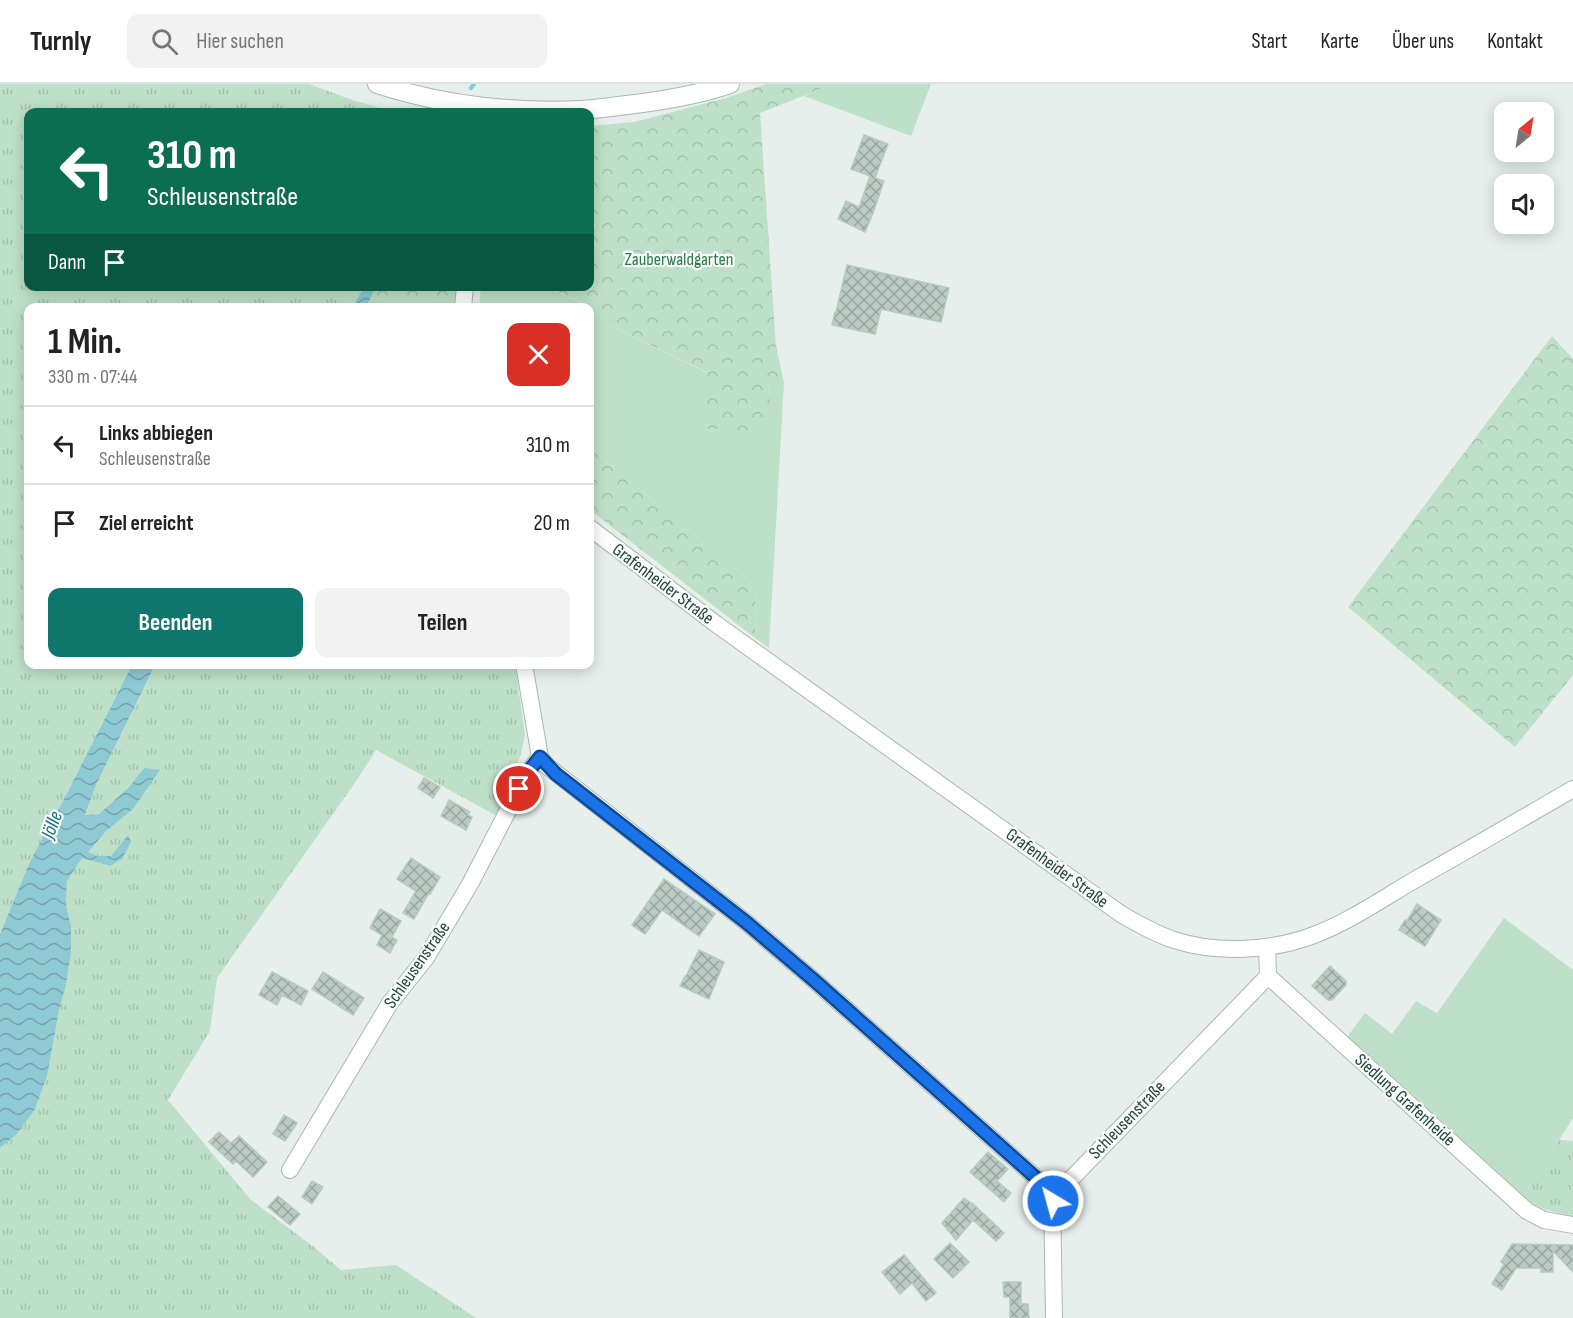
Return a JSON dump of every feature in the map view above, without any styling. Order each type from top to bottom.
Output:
[{"type":"main road","points":[[377,84],[487,108]]},
{"type":"main road","points":[[594,109],[661,101],[730,84]]},
{"type":"street","name":"Grafenheider Straße","points":[[594,531],[716,624],[1121,914],[1176,941],[1232,949],[1266,948],[1301,940],[1329,929],[1573,789]]},
{"type":"street","points":[[525,669],[540,757],[556,774],[747,923],[1052,1192],[1053,1318]]},
{"type":"street","name":"Schleusenstraße","points":[[290,1170],[390,1003],[426,958],[470,884],[528,772],[540,757]]},
{"type":"street","points":[[1266,948],[1268,976]]},
{"type":"street","name":"Schleusenstraße","points":[[1052,1192],[1072,1177],[1268,976]]},
{"type":"street","name":"Siedlung Grafenheide","points":[[1268,976],[1527,1211],[1544,1220],[1573,1225]]},
{"type":"green space","points":[[0,84],[309,84],[380,108],[24,108],[24,291],[362,291],[355,303],[24,303],[24,669],[130,669],[28,866],[0,934]]},
{"type":"green space","name":"Zauberwaldgarten","points":[[766,84],[833,84],[760,113],[776,346],[784,383],[769,381],[770,402],[759,432],[701,428],[707,372],[594,318],[594,303],[582,303],[556,291],[594,291],[594,126],[634,122],[726,98]]},
{"type":"green space","points":[[833,84],[931,84],[911,136],[804,96]]},
{"type":"green space","points":[[374,291],[457,291],[456,303],[368,303]]},
{"type":"green space","points":[[481,291],[555,291],[583,303],[479,303]]},
{"type":"green space","points":[[594,318],[708,373],[701,427],[770,402],[769,380],[784,383],[769,648],[755,638],[756,586],[594,451]]},
{"type":"green space","points":[[1552,336],[1573,359],[1573,675],[1515,747],[1348,607]]},
{"type":"green space","points":[[594,451],[756,586],[755,638],[594,513]]},
{"type":"green space","points":[[153,669],[516,669],[525,734],[521,755],[498,804],[503,806],[497,816],[376,750],[217,978],[210,1031],[168,1100],[251,1200],[341,1270],[396,1265],[476,1318],[0,1318],[0,1148],[16,1135],[22,1126],[66,985],[71,952],[71,926],[66,905],[67,881],[79,859],[110,866],[111,856],[97,856],[87,852],[106,831],[144,768],[129,787],[99,814],[85,816],[96,785]]},
{"type":"green space","points":[[1504,918],[1573,970],[1573,1118],[1523,1197],[1347,1037],[1365,1013],[1392,1034],[1416,1001],[1437,1013]]},
{"type":"green space","points":[[1559,1140],[1573,1141],[1573,1215],[1547,1210],[1523,1197]]},
{"type":"water","points":[[362,291],[374,291],[368,303],[354,303]]},
{"type":"water","points":[[130,669],[153,669],[96,785],[85,815],[99,814],[129,787],[144,768],[160,770],[133,809],[106,831],[88,852],[97,856],[111,856],[128,835],[131,842],[122,859],[110,866],[82,858],[67,881],[66,905],[71,926],[71,952],[47,1076],[35,1109],[16,1135],[0,1148],[0,934],[28,866]]},
{"type":"building","points":[[864,135],[888,144],[875,178],[884,181],[865,232],[838,219],[846,201],[859,207],[870,176],[851,169]]},
{"type":"building","points":[[847,265],[949,288],[941,322],[881,309],[875,334],[832,325]]},
{"type":"building","points":[[424,778],[440,787],[433,798],[418,788]]},
{"type":"building","points":[[449,800],[470,812],[468,815],[472,817],[466,830],[441,816]]},
{"type":"building","points":[[411,858],[440,877],[414,919],[403,913],[416,891],[397,879]]},
{"type":"building","points":[[664,879],[715,914],[699,936],[662,910],[645,934],[632,925]]},
{"type":"building","points":[[1417,904],[1441,920],[1425,946],[1399,930]]},
{"type":"building","points":[[380,909],[401,921],[392,937],[397,940],[390,953],[377,945],[382,935],[370,928]]},
{"type":"building","points":[[699,950],[724,962],[709,999],[680,986]]},
{"type":"building","points":[[1330,966],[1346,981],[1346,985],[1332,1000],[1328,1000],[1312,986]]},
{"type":"building","points":[[272,972],[308,991],[301,1005],[282,995],[277,1005],[259,995]]},
{"type":"building","points":[[323,972],[364,998],[353,1015],[312,989]]},
{"type":"building","points":[[284,1115],[297,1123],[285,1141],[273,1134]]},
{"type":"building","points":[[219,1132],[231,1143],[239,1136],[267,1162],[253,1177],[236,1161],[233,1164],[209,1142]]},
{"type":"building","points":[[988,1152],[1008,1169],[997,1181],[1011,1193],[1004,1202],[970,1172]]},
{"type":"building","points":[[312,1181],[323,1187],[312,1204],[302,1197]]},
{"type":"building","points":[[278,1196],[300,1214],[290,1225],[268,1207]]},
{"type":"building","points":[[964,1198],[1004,1233],[996,1241],[973,1220],[956,1240],[942,1223]]},
{"type":"building","points":[[950,1243],[969,1262],[953,1278],[934,1259]]},
{"type":"building","points":[[1512,1244],[1573,1245],[1573,1272],[1553,1251],[1553,1272],[1541,1272],[1541,1268],[1516,1268],[1502,1290],[1492,1284]]},
{"type":"building","points":[[904,1255],[936,1293],[926,1301],[912,1283],[900,1294],[882,1272]]},
{"type":"building","points":[[1003,1282],[1021,1282],[1021,1304],[1028,1304],[1029,1318],[1010,1318],[1010,1297],[1004,1297]]},
{"type":"waterway","name":"Jölle","points":[[471,88],[474,84]]},
{"type":"route","points":[[519,789],[528,772],[540,757],[556,774],[747,923],[816,982],[1052,1192],[1053,1201]]}]
